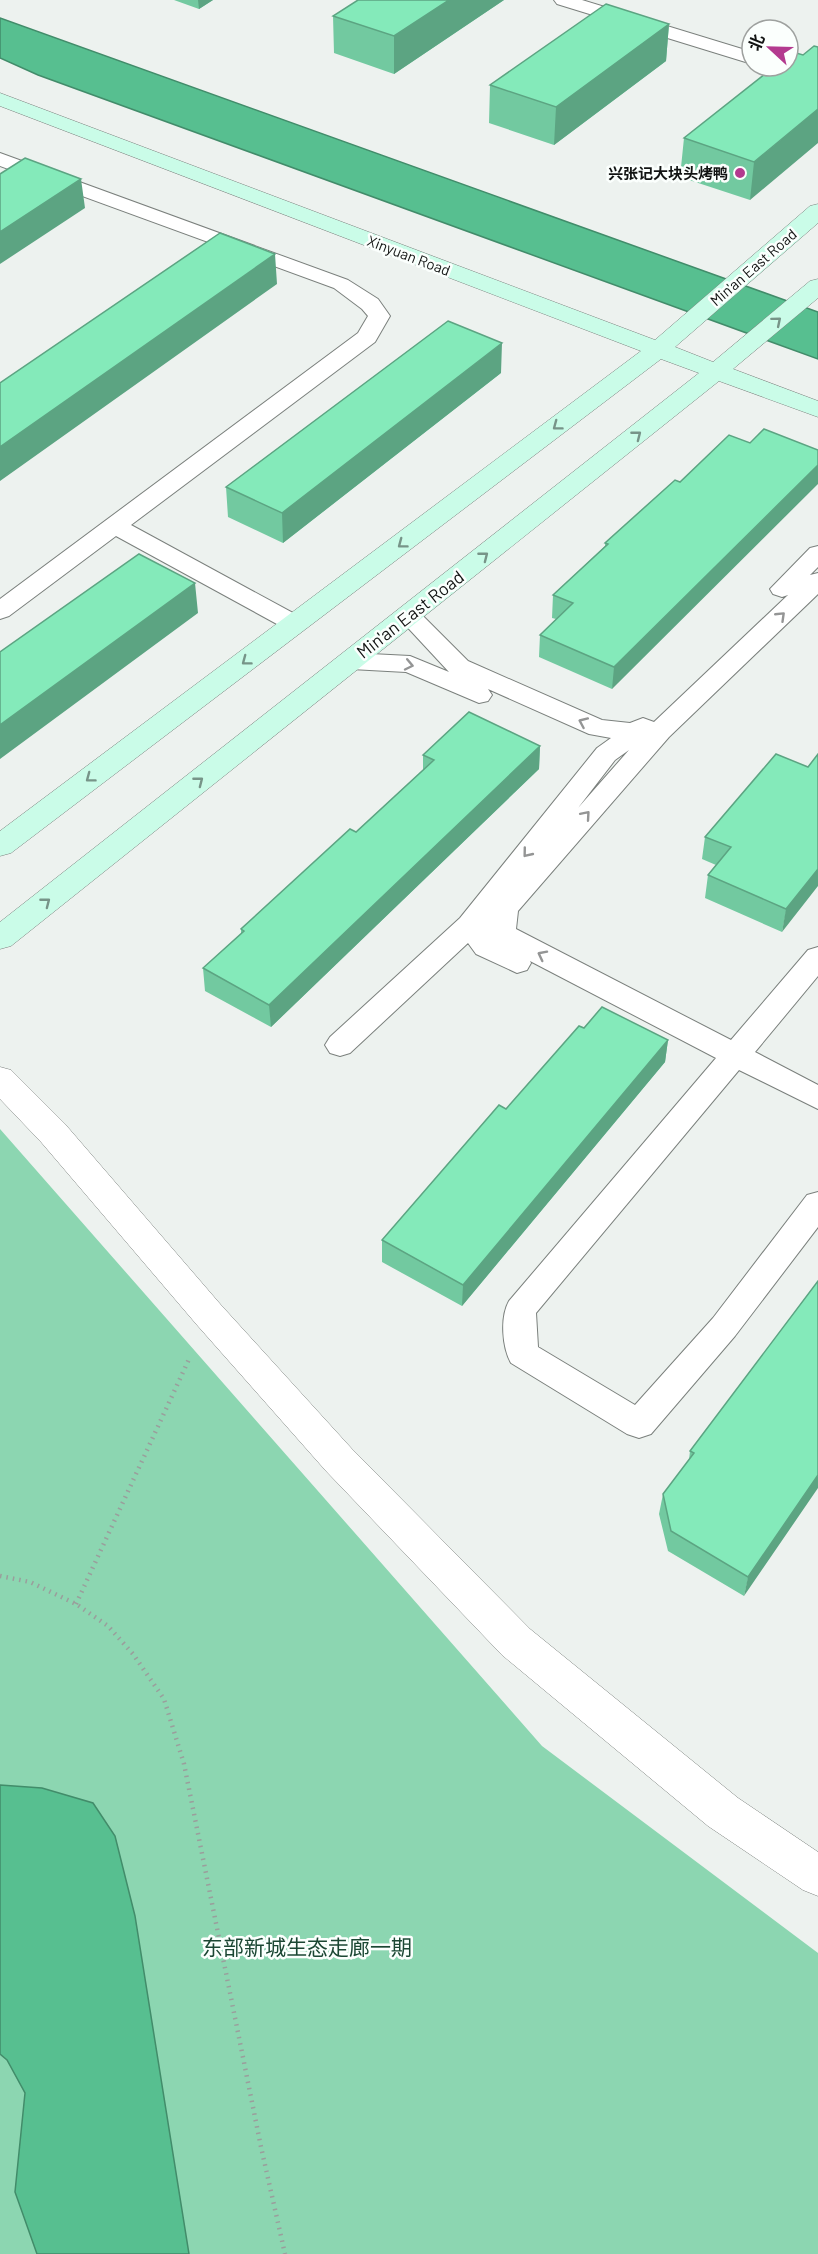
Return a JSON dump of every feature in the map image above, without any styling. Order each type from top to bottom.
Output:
[{"type":"main road","name":"Xinyuan Road","points":[[0,99],[818,410]]},
{"type":"main road","name":"Min'an East Road","points":[[0,846],[659,349],[751,271],[818,210]]},
{"type":"main road","name":"Min'an East Road","points":[[0,938],[717,371],[812,292]]},
{"type":"street","points":[[0,1079],[53,1133],[209,1315],[339,1460],[516,1642],[723,1812],[818,1876]]},
{"type":"lane","points":[[563,0],[740,54]]},
{"type":"lane","points":[[0,159],[341,284],[370,304],[379,316],[367,337],[0,611]]},
{"type":"lane","points":[[115,526],[295,624]]},
{"type":"lane","points":[[340,1045],[470,925],[606,754],[636,732],[818,553]]},
{"type":"lane","points":[[470,925],[504,909],[660,731],[818,580]]},
{"type":"lane","points":[[409,615],[459,667],[598,728],[636,732]]},
{"type":"lane","points":[[351,661],[410,664],[606,754]]},
{"type":"lane","points":[[504,909],[502,934],[730,1061],[818,1115]]},
{"type":"lane","points":[[470,925],[486,947],[730,1061],[818,1098]]},
{"type":"lane","points":[[818,957],[520,1310],[522,1354],[639,1424],[724,1327],[818,1204]]},
{"type":"path","points":[[76,1604],[209,1315]]},
{"type":"path","points":[[0,1576],[30,1581],[76,1604],[114,1633],[133,1654],[164,1699],[184,1764],[261,2147],[285,2254]]},
{"type":"green space","name":"东部新城生态走廊一期","points":[[0,1129],[542,1746],[818,1953],[818,2254],[0,2254]]},
{"type":"shaded area","points":[[0,18],[818,312],[818,359],[38,75],[0,58]]},
{"type":"shaded area","points":[[0,1785],[42,1788],[93,1803],[115,1836],[135,1916],[189,2254],[37,2254],[15,2192],[25,2093],[7,2060],[0,2054]]},
{"type":"building","points":[[358,0],[449,0],[394,36],[333,16]]},
{"type":"building","points":[[606,4],[669,24],[556,107],[490,85]]},
{"type":"building","points":[[814,46],[818,47],[818,109],[754,162],[684,138],[760,78],[800,78],[800,54],[803,55]]},
{"type":"building","points":[[25,158],[81,179],[0,232],[0,174]]},
{"type":"building","points":[[220,233],[275,254],[0,447],[0,383]]},
{"type":"building","points":[[448,321],[502,343],[282,513],[226,487]]},
{"type":"building","points":[[764,429],[818,450],[818,465],[614,667],[540,635],[573,603],[553,595],[608,544],[605,543],[675,480],[680,482],[729,435],[750,443]]},
{"type":"building","points":[[139,554],[195,583],[0,725],[0,652]]},
{"type":"building","points":[[469,712],[540,746],[269,1005],[203,968],[244,931],[241,929],[350,829],[356,832],[434,760],[423,755]]},
{"type":"building","points":[[776,754],[808,767],[818,754],[818,869],[786,909],[708,875],[731,847],[705,837]]},
{"type":"building","points":[[602,1007],[668,1040],[463,1285],[382,1240],[499,1105],[506,1109],[579,1026],[584,1028]]},
{"type":"building","points":[[818,1281],[818,1475],[748,1577],[671,1531],[663,1494],[694,1453],[690,1451]]},
{"type":"place","name":"兴张记大块头烤鸭","points":[[740,173]]}]
